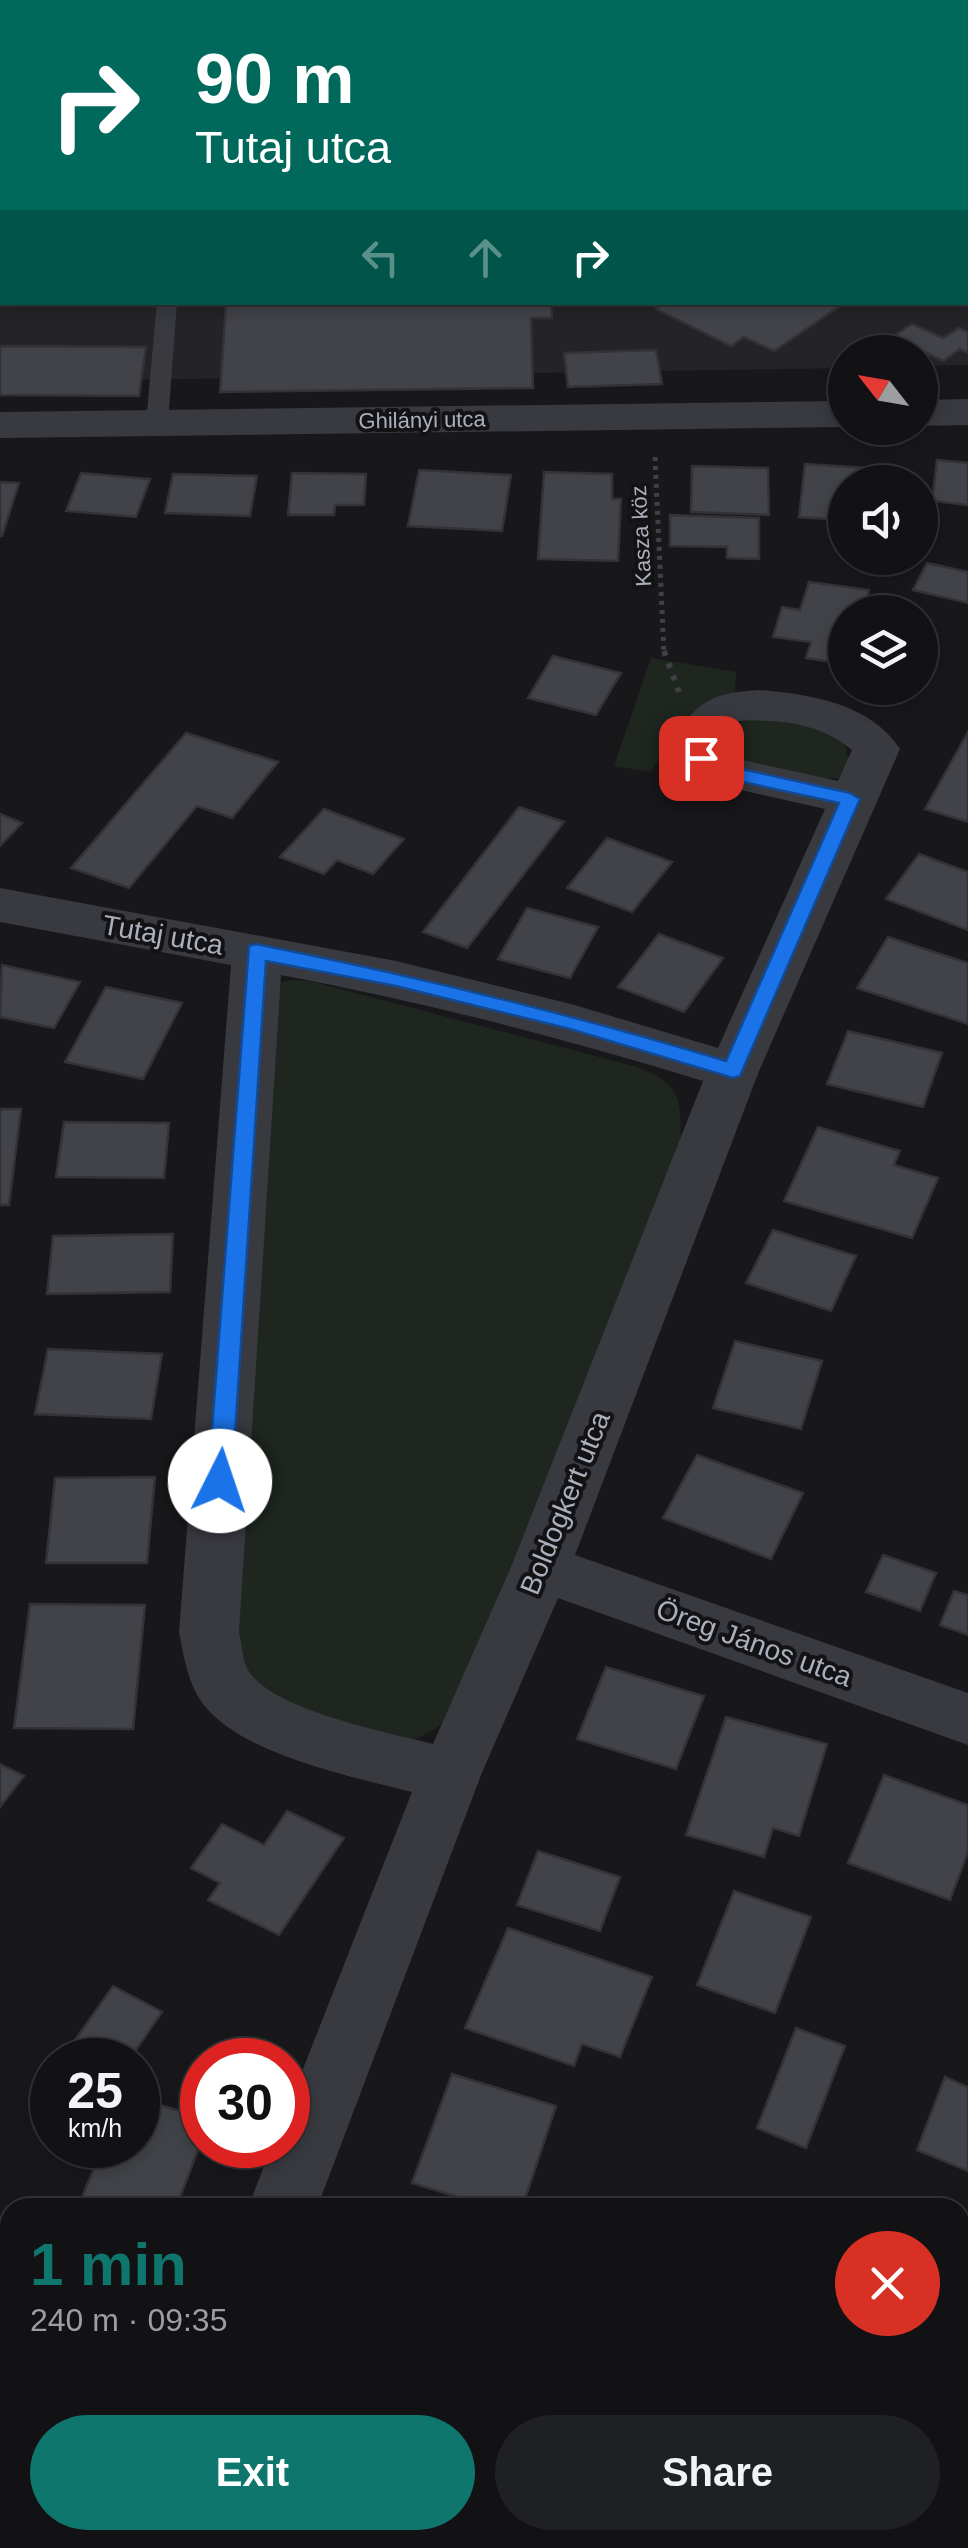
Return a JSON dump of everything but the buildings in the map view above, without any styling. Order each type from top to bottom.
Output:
[{"type":"street","points":[[938,412],[968,412]]},
{"type":"street","name":"Ghilányi utca","points":[[0,426],[828,414]]},
{"type":"street","name":"Boldogkert utca","points":[[286,2198],[450,1775],[541,1567],[733,1070],[850,799]]},
{"type":"street","name":"Tutaj utca","points":[[0,905],[396,979],[571,1022],[733,1070]]},
{"type":"street","points":[[256,952],[210,1632],[216,1662],[224,1684],[241,1702],[277,1726],[450,1775]]},
{"type":"street","name":"Öreg János utca","points":[[541,1567],[968,1720]]},
{"type":"lane","points":[[157,423],[167,305]]},
{"type":"path","name":"Kasza köz","points":[[653,416],[664,653]]},
{"type":"shaded area","points":[[0,305],[968,305],[968,365],[938,366],[938,335],[828,335],[828,368],[0,382]]},
{"type":"shaded area","points":[[651,658],[736,672],[735,697],[702,706],[692,713],[650,772],[614,766]]},
{"type":"shaded area","points":[[762,719],[816,727],[845,743],[849,764],[839,778],[825,779],[741,761],[722,746],[730,729]]},
{"type":"shaded area","points":[[310,981],[637,1067],[670,1086],[680,1114],[681,1141],[458,1709],[419,1737],[401,1742],[365,1739],[261,1693],[240,1648],[227,1576],[275,984]]},
{"type":"route","points":[[220,1481],[256,952],[396,979],[571,1022],[733,1070],[850,799],[718,770],[701,758]]}]
